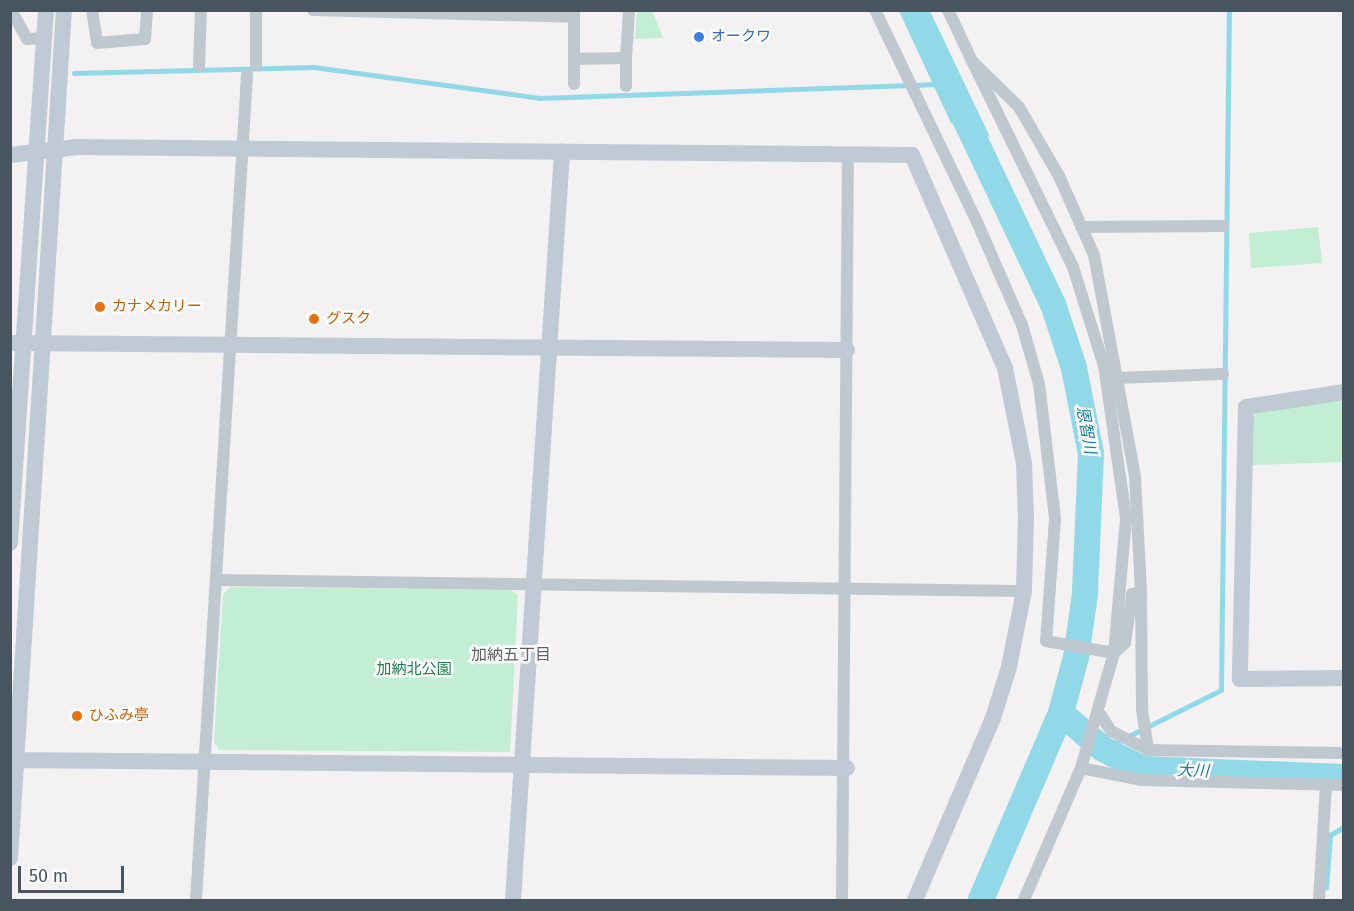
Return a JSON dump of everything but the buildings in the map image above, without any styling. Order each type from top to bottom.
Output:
[{"type":"street","points":[[11,10],[27,39],[44,38]]},
{"type":"street","points":[[10,543],[17,343],[36,151],[46,10]]},
{"type":"street","points":[[10,858],[14,760],[64,10]]},
{"type":"street","points":[[92,10],[97,43],[145,39],[147,10]]},
{"type":"street","points":[[199,66],[201,10]]},
{"type":"street","points":[[256,10],[256,65]]},
{"type":"street","points":[[313,10],[574,14],[574,84]]},
{"type":"street","points":[[626,86],[629,10]]},
{"type":"street","points":[[875,10],[1022,325],[1039,384],[1055,519],[1046,641],[1114,653]]},
{"type":"street","points":[[948,10],[1073,267],[1104,366],[1126,518],[1114,653],[1100,714],[1081,768],[1024,900]]},
{"type":"street","points":[[574,59],[626,58]]},
{"type":"street","points":[[972,61],[1019,107],[1094,255],[1135,477],[1141,592],[1142,709],[1148,750]]},
{"type":"street","points":[[196,900],[245,149],[247,75]]},
{"type":"street","points":[[10,155],[56,149],[912,155],[989,322],[1005,368],[1023,463],[1024,591],[993,718],[915,900]]},
{"type":"street","points":[[513,900],[562,152]]},
{"type":"street","points":[[842,900],[846,768],[848,156]]},
{"type":"street","points":[[1081,227],[1223,226]]},
{"type":"street","points":[[17,343],[548,350],[848,350]]},
{"type":"street","points":[[1117,378],[1223,374]]},
{"type":"street","points":[[1344,392],[1246,407],[1239,679],[1344,678]]},
{"type":"street","points":[[216,580],[1024,591]]},
{"type":"street","points":[[1114,653],[1125,643],[1132,594],[1141,592]]},
{"type":"street","points":[[1100,714],[1111,731],[1148,750],[1344,753]]},
{"type":"street","points":[[14,760],[205,759],[846,768]]},
{"type":"street","points":[[1081,768],[1141,780],[1344,785]]},
{"type":"street","points":[[1319,900],[1326,784]]},
{"type":"green space","points":[[637,11],[652,11],[663,38],[635,39]]},
{"type":"green space","points":[[1318,227],[1322,263],[1251,268],[1249,233]]},
{"type":"green space","points":[[1343,399],[1343,462],[1252,465],[1250,420],[1258,412]]},
{"type":"green space","name":"加納北公園","points":[[231,587],[511,590],[518,595],[510,752],[219,750],[214,742],[223,594]]},
{"type":"water","points":[[899,11],[930,11],[990,137],[951,123]]},
{"type":"waterway","points":[[1103,749],[1221,690],[1229,10]]},
{"type":"waterway","points":[[74,73],[314,67],[539,98],[939,84]]},
{"type":"waterway","name":"恩智川","points":[[955,98],[1053,304],[1074,368],[1091,454],[1085,594],[1076,657],[1061,713],[981,900]]},
{"type":"waterway","name":"大川","points":[[1061,713],[1103,749],[1143,769],[1344,777]]},
{"type":"waterway","points":[[1326,888],[1330,835],[1344,827]]},
{"type":"place","name":"オークワ","points":[[699,37]]},
{"type":"place","name":"カナメカリー","points":[[100,307]]},
{"type":"place","name":"グスク","points":[[314,319]]},
{"type":"place","name":"ひふみ亭","points":[[77,716]]},
{"type":"district","name":"加納五丁目","points":[[511,655]]}]
